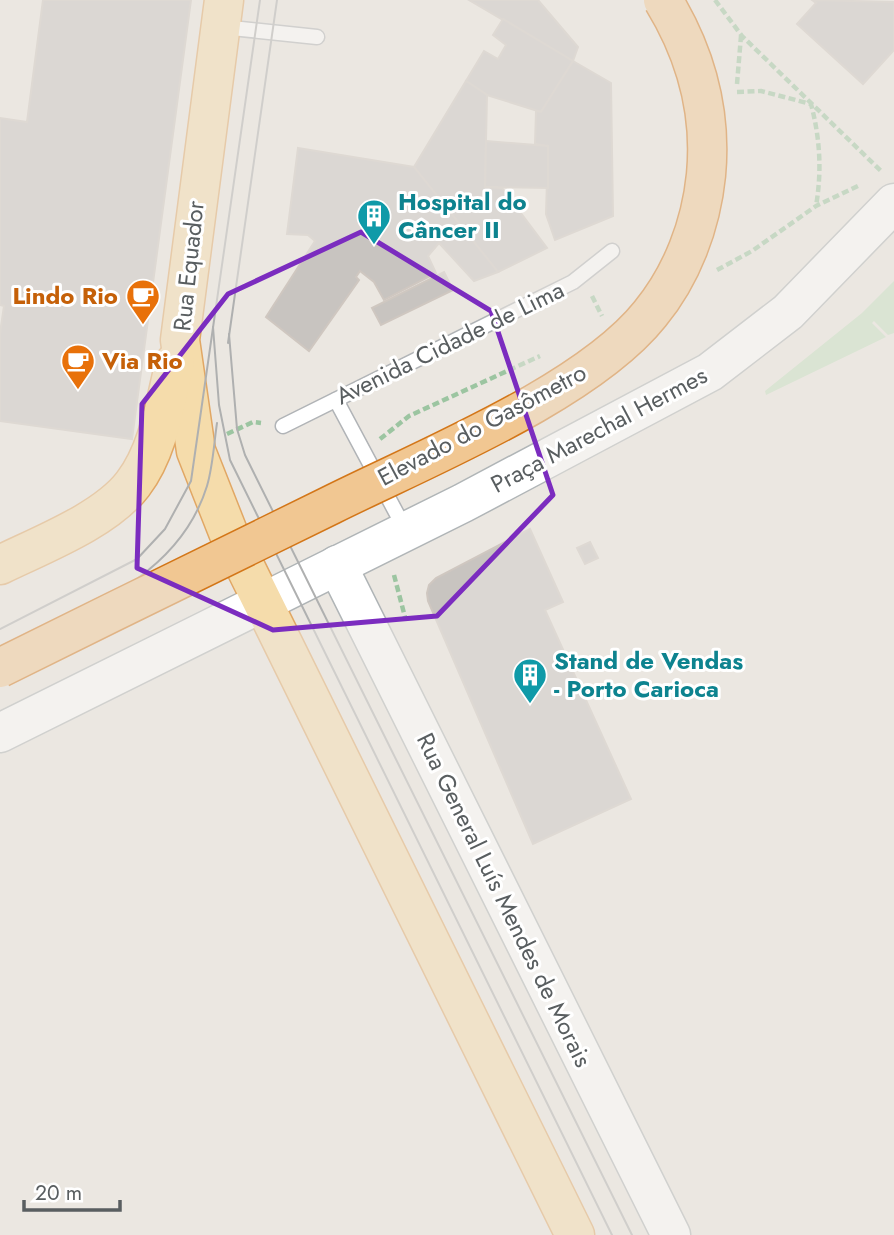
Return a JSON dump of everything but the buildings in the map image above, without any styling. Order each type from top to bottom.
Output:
[{"type":"highway","name":"Elevado do Gasômetro","points":[[0,668],[473,435],[579,375],[638,328],[663,295],[684,260],[700,213],[706,170],[707,129],[696,71],[688,48],[663,0]]},
{"type":"main road","name":"Rua Equador","points":[[222,14],[180,340],[196,451],[214,499],[264,602]]},
{"type":"main road","name":"Praça Marechal Hermes","points":[[0,733],[337,565],[400,547],[727,360],[788,312],[883,187]]},
{"type":"main road","points":[[0,565],[93,516],[124,495],[147,461],[162,420],[180,340]]},
{"type":"main road","name":"Rua General Luís Mendes de Morais","points":[[337,565],[671,1235]]},
{"type":"main road","points":[[264,602],[575,1235]]},
{"type":"lane","points":[[222,14],[317,37]]},
{"type":"lane","name":"Avenida Cidade de Lima","points":[[283,426],[582,276],[612,251]]},
{"type":"lane","points":[[336,400],[363,452],[400,547]]},
{"type":"path","points":[[715,0],[741,36],[877,170],[883,187],[816,206],[752,251]]},
{"type":"path","points":[[741,36],[737,92],[761,91],[811,104]]},
{"type":"path","points":[[811,104],[818,130],[821,176],[816,206]]},
{"type":"path","points":[[582,276],[607,326]]},
{"type":"path","points":[[363,452],[409,416],[541,355]]},
{"type":"path","points":[[196,451],[253,422],[283,426]]},
{"type":"path","points":[[400,547],[394,574],[410,629]]},
{"type":"highlighted area","points":[[361,232],[491,311],[553,495],[437,616],[273,630],[137,568],[142,404],[228,294]]},
{"type":"green space","points":[[894,281],[894,333],[888,335],[874,321],[872,323],[886,337],[766,395],[765,391],[862,313]]},
{"type":"tram line","points":[[0,629],[137,559],[165,529],[191,481],[260,0]]},
{"type":"tram line","points":[[228,343],[277,0]]},
{"type":"tram line","points":[[213,327],[219,405],[230,460],[612,1235]]},
{"type":"tram line","points":[[229,334],[237,429],[245,455],[632,1235]]},
{"type":"tram line","points":[[0,649],[93,606],[123,589],[150,569],[174,546],[193,518],[207,486],[217,423]]},
{"type":"place","name":"Hospital do Câncer II","points":[[374,246]]},
{"type":"place","name":"Lindo Rio","points":[[143,326]]},
{"type":"place","name":"Via Rio","points":[[78,391]]},
{"type":"place","name":"Stand de Vendas - Porto Carioca","points":[[530,705]]}]
